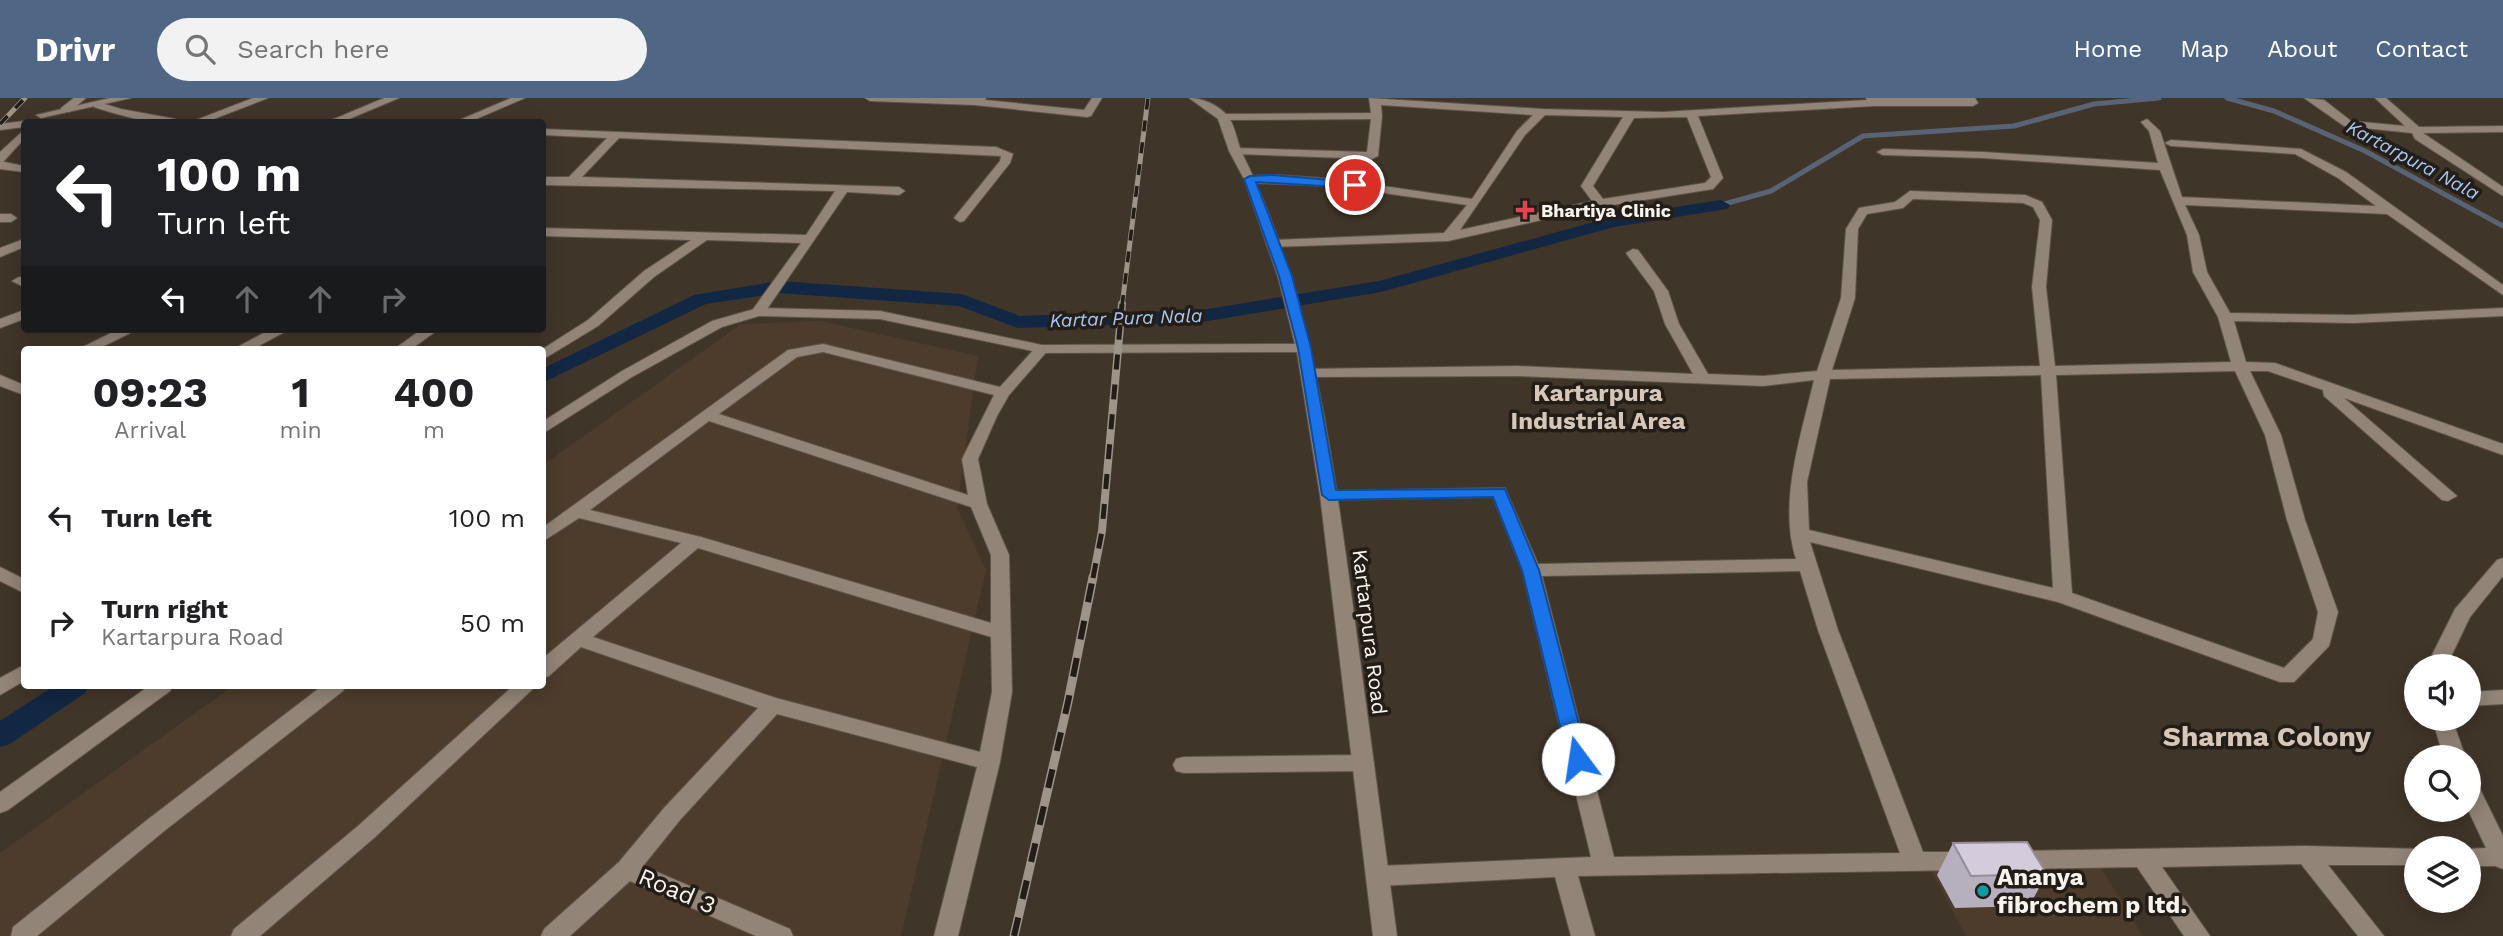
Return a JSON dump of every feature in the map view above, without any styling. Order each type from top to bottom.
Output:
[{"type":"street","points":[[37,119],[56,98]]},
{"type":"street","points":[[65,110],[81,98]]},
{"type":"street","points":[[37,119],[65,110],[126,98]]},
{"type":"street","points":[[205,119],[263,98]]},
{"type":"street","points":[[341,119],[394,98]]},
{"type":"street","points":[[468,119],[520,98]]},
{"type":"street","points":[[870,98],[978,100],[1087,114],[1097,98]]},
{"type":"street","points":[[1194,98],[1223,117],[1377,116]]},
{"type":"street","points":[[1573,98],[1574,114]]},
{"type":"street","points":[[1235,151],[1372,156],[1377,116],[1374,100],[1443,101],[1542,113],[1630,115],[1662,110],[1691,111],[1776,103],[1973,103],[1969,98]]},
{"type":"street","points":[[2309,98],[2320,102],[2348,124],[2416,130],[2503,129]]},
{"type":"street","points":[[2380,98],[2416,130],[2419,137],[2503,191]]},
{"type":"street","points":[[98,105],[119,112],[159,119]]},
{"type":"street","points":[[1273,244],[1448,237],[1600,203],[1709,186],[1717,178],[1691,111]]},
{"type":"street","points":[[1448,237],[1521,134],[1542,113]]},
{"type":"street","points":[[1600,203],[1587,186],[1630,115]]},
{"type":"street","name":"Kartarpura Road","points":[[1223,117],[1235,151],[1250,179],[1285,276],[1303,341],[1329,495],[1385,936]]},
{"type":"street","points":[[1801,534],[2063,597],[2287,677],[2322,641],[2328,612],[2297,520],[2273,435],[2240,366],[2225,317],[2200,272],[2193,235],[2178,201],[2154,131],[2147,122]]},
{"type":"street","points":[[0,127],[21,124]]},
{"type":"street","points":[[546,132],[996,150],[1007,154],[1006,161],[960,219]]},
{"type":"street","points":[[0,135],[21,133]]},
{"type":"street","points":[[572,180],[617,134]]},
{"type":"street","points":[[0,159],[21,136]]},
{"type":"street","points":[[2171,143],[2297,151],[2342,175],[2503,291]]},
{"type":"street","points":[[1884,152],[1983,155],[2166,167]]},
{"type":"street","points":[[0,165],[21,168]]},
{"type":"street","points":[[1250,179],[1272,178],[1355,185],[1475,202]]},
{"type":"street","points":[[546,181],[899,191]]},
{"type":"street","points":[[759,308],[810,239],[843,188]]},
{"type":"street","points":[[1915,862],[1828,630],[1801,547],[1799,482],[1823,375],[1848,298],[1852,229],[1863,211],[1899,205],[1910,195],[2025,200],[2038,205],[2046,220],[2039,287],[2053,412],[2063,597]]},
{"type":"street","points":[[2178,201],[2392,210]]},
{"type":"street","points":[[546,232],[810,239]]},
{"type":"street","points":[[546,352],[593,323],[649,274],[705,236]]},
{"type":"street","points":[[0,253],[21,244]]},
{"type":"street","points":[[1633,254],[1661,291],[1672,324],[1704,380]]},
{"type":"street","points":[[546,426],[627,374],[717,324],[759,308],[880,315],[1042,349],[1303,341]]},
{"type":"street","points":[[2225,317],[2353,319],[2503,312]]},
{"type":"street","points":[[0,324],[21,315]]},
{"type":"street","points":[[92,346],[122,333]]},
{"type":"street","points":[[247,346],[275,333]]},
{"type":"street","points":[[406,346],[426,333]]},
{"type":"street","points":[[546,534],[793,353],[805,349],[823,348],[1003,393]]},
{"type":"street","points":[[946,936],[989,762],[1002,692],[1000,555],[978,504],[970,459],[1003,393],[1042,349]]},
{"type":"street","points":[[1308,372],[1517,371],[1704,380],[1763,380],[1823,375],[2270,366],[2503,450]]},
{"type":"street","points":[[4,381],[21,377]]},
{"type":"street","points":[[4,381],[21,389]]},
{"type":"street","points":[[2319,384],[2448,496]]},
{"type":"street","points":[[707,415],[978,504]]},
{"type":"street","points":[[1329,495],[1499,492],[1531,570],[1605,867]]},
{"type":"street","points":[[577,512],[695,541],[1001,633]]},
{"type":"street","points":[[546,667],[695,541]]},
{"type":"street","points":[[2442,654],[2462,614],[2503,564]]},
{"type":"street","points":[[1531,570],[1807,565]]},
{"type":"street","points":[[0,573],[21,585]]},
{"type":"street","points":[[578,639],[773,705],[989,762]]},
{"type":"street","points":[[0,688],[21,674]]},
{"type":"street","points":[[0,804],[159,689]]},
{"type":"street","points":[[22,935],[155,826],[332,689]]},
{"type":"street","points":[[243,936],[366,832],[523,689]]},
{"type":"street","points":[[2481,698],[2503,697]]},
{"type":"street","points":[[626,869],[672,814],[773,705]]},
{"type":"street","points":[[1184,765],[1363,763]]},
{"type":"street","points":[[2481,814],[2502,858],[2481,857]]},
{"type":"street","points":[[1378,876],[1564,867],[2307,855],[2404,856]]},
{"type":"street","points":[[2307,855],[2372,936]]},
{"type":"street","points":[[2143,858],[2197,936]]},
{"type":"street","points":[[1564,867],[1583,936]]},
{"type":"street","name":"Road 3","points":[[553,936],[626,869],[781,936]]},
{"type":"shaded area","points":[[820,321],[978,356],[957,508],[986,570],[901,936],[0,936],[0,853],[229,689],[546,689],[546,463],[741,324]]},
{"type":"shaded area","points":[[2099,865],[2143,936],[1966,936],[1931,870]]},
{"type":"building","points":[[2027,842],[2047,874],[1971,876],[1953,843]]},
{"type":"waterway","name":"Kartarpura Nala","points":[[1721,205],[1771,191],[1863,136],[2014,126],[2094,104],[2159,98]]},
{"type":"waterway","name":"Kartarpura Nala","points":[[2227,98],[2274,111],[2365,151],[2503,226]]},
{"type":"waterway","name":"Kartar Pura Nala","points":[[546,375],[701,299],[779,287],[962,300],[1018,322],[1202,316],[1381,286],[1612,222],[1721,205]]},
{"type":"waterway","name":"Kartar Pura Nala","points":[[0,736],[70,689]]},
{"type":"railway","points":[[0,124],[25,98]]},
{"type":"railway","points":[[1122,306],[1148,98]]},
{"type":"railway","points":[[1093,578],[1102,531],[1122,304]]},
{"type":"railway","points":[[1014,936],[1068,702],[1093,577]]},
{"type":"place","name":"Bhartiya Clinic","points":[[1525,210]]},
{"type":"place","name":"Ananya fibrochem p ltd.","points":[[1983,891]]},
{"type":"district","name":"Kartarpura Industrial Area","points":[[1598,407]]},
{"type":"district","name":"Sharma Colony","points":[[2267,736]]},
{"type":"route","points":[[1355,185],[1272,178],[1250,179],[1285,276],[1304,348],[1329,495],[1499,492],[1531,570],[1578,759]]}]
